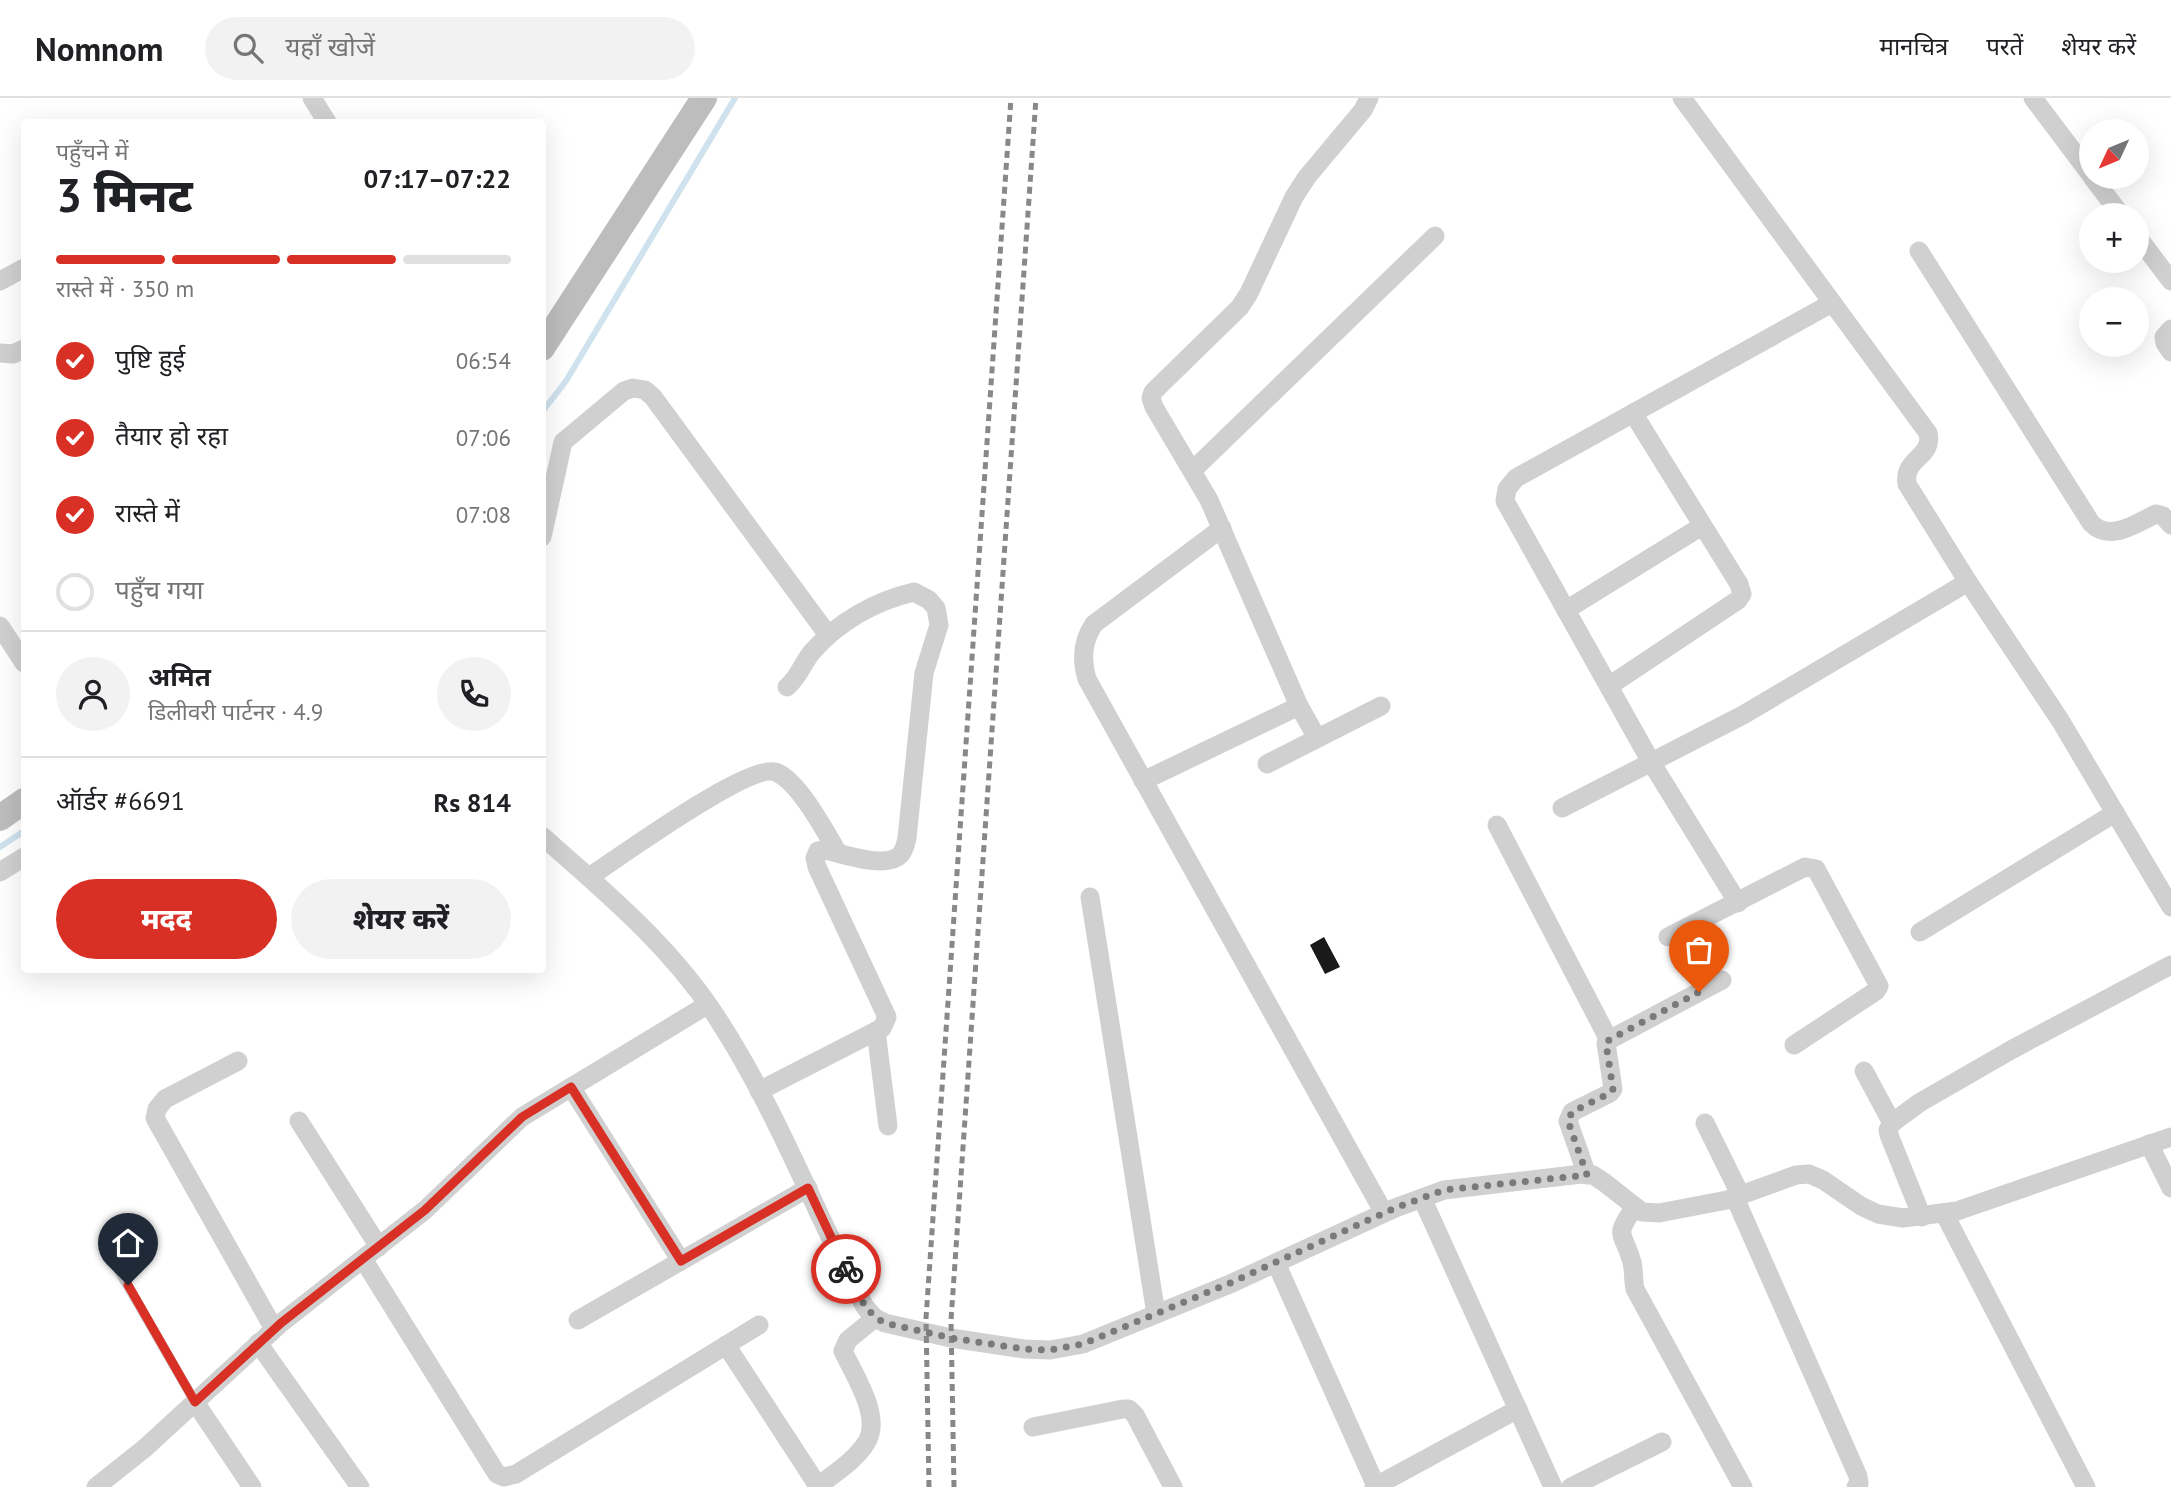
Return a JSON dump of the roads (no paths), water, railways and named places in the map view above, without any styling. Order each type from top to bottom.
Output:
[{"type":"street","points":[[312,98],[325,119]]},
{"type":"street","points":[[546,342],[704,98]]},
{"type":"street","points":[[1317,738],[1299,706],[1222,528],[1193,470],[1151,398],[1240,307],[1294,197],[1307,177],[1363,110],[1369,98]]},
{"type":"street","points":[[1682,98],[1928,433],[1930,441],[1926,451],[1910,465],[1905,474],[1907,484],[1968,582],[2060,720],[2171,907]]},
{"type":"street","points":[[2033,98],[2079,159]]},
{"type":"street","points":[[1193,470],[1435,236]]},
{"type":"street","points":[[1919,251],[2091,523],[2098,530],[2113,533],[2157,514],[2163,516],[2171,525]]},
{"type":"street","points":[[2149,252],[2171,281]]},
{"type":"street","points":[[0,281],[21,270]]},
{"type":"street","points":[[1738,902],[1651,762],[1505,501],[1507,489],[1516,478],[1832,303]]},
{"type":"street","points":[[2171,329],[2164,337],[2171,352]]},
{"type":"street","points":[[0,353],[13,354],[21,350]]},
{"type":"street","points":[[546,519],[563,442],[614,396],[633,388],[645,390],[653,397],[828,635]]},
{"type":"street","points":[[1609,686],[1738,600],[1742,594],[1739,584],[1633,414]]},
{"type":"street","points":[[1566,610],[1702,526]]},
{"type":"street","points":[[1222,528],[1094,624],[1086,635],[1083,653],[1087,679],[1384,1213]]},
{"type":"street","points":[[1562,808],[1772,699],[1968,582]]},
{"type":"street","points":[[759,1091],[882,1028],[887,1017],[815,858],[818,851],[880,862],[902,853],[907,838],[924,673],[939,625],[936,608],[929,600],[914,592],[900,595],[852,617],[828,635],[810,655],[798,678],[787,687]]},
{"type":"street","points":[[0,626],[21,658]]},
{"type":"street","points":[[1143,781],[1299,706]]},
{"type":"street","points":[[1267,764],[1381,706]]},
{"type":"street","points":[[589,877],[715,793],[769,770],[778,773],[807,803],[838,853]]},
{"type":"street","points":[[0,818],[21,803]]},
{"type":"street","points":[[1920,932],[2115,813]]},
{"type":"street","points":[[1497,825],[1609,1040]]},
{"type":"street","points":[[546,839],[631,916],[685,975],[720,1023],[759,1091],[865,1307],[875,1318],[885,1323],[951,1338],[1024,1349],[1050,1350],[1083,1344],[1276,1263],[1384,1213],[1454,1188],[1587,1175],[1605,1183],[1642,1212],[1659,1213],[1738,1197],[1796,1175],[1809,1174],[1878,1214],[1903,1218],[1922,1217],[1957,1211],[2171,1137]]},
{"type":"street","points":[[0,872],[21,859]]},
{"type":"street","points":[[1668,937],[1805,867],[1816,869],[1878,981],[1876,991],[1794,1045]]},
{"type":"street","points":[[1090,897],[1156,1314]]},
{"type":"street","points":[[1922,1217],[1889,1135],[1888,1130],[1892,1123],[1919,1103],[2011,1050],[2171,965]]},
{"type":"street","points":[[1587,1175],[1568,1121],[1572,1112],[1613,1089],[1606,1048],[1609,1040],[1722,981]]},
{"type":"street","points":[[97,1487],[145,1448],[274,1329],[448,1189],[522,1117],[707,1005]]},
{"type":"street","points":[[876,1031],[888,1126]]},
{"type":"street","points":[[238,1061],[165,1100],[157,1108],[155,1118],[274,1329]]},
{"type":"street","points":[[1864,1071],[1892,1123]]},
{"type":"street","points":[[571,1087],[681,1261]]},
{"type":"street","points":[[299,1121],[379,1247]]},
{"type":"street","points":[[1705,1123],[1860,1483],[1856,1487]]},
{"type":"street","points":[[2149,1144],[2171,1188]]},
{"type":"street","points":[[578,1320],[808,1188]]},
{"type":"street","points":[[1422,1198],[1553,1487]]},
{"type":"street","points":[[1635,1207],[1621,1229],[1621,1236],[1633,1263],[1635,1289],[1743,1487]]},
{"type":"street","points":[[1944,1213],[2086,1487]]},
{"type":"street","points":[[363,1259],[497,1474],[504,1477],[516,1474],[759,1325]]},
{"type":"street","points":[[1276,1263],[1375,1486],[1518,1409]]},
{"type":"street","points":[[726,1345],[818,1487],[867,1442],[873,1426],[871,1411],[843,1351],[848,1340],[875,1318]]},
{"type":"street","points":[[258,1343],[360,1487]]},
{"type":"street","points":[[195,1402],[252,1487]]},
{"type":"street","points":[[1033,1427],[1129,1409],[1135,1415],[1172,1487]]},
{"type":"street","points":[[1571,1487],[1662,1442]]},
{"type":"lane","points":[[114,1262],[195,1402]]},
{"type":"waterway","points":[[546,407],[566,381],[735,98]]},
{"type":"waterway","points":[[0,847],[21,833]]},
{"type":"railway","points":[[929,1487],[926,1318],[1011,98]]},
{"type":"railway","points":[[954,1487],[951,1320],[1036,98]]}]
